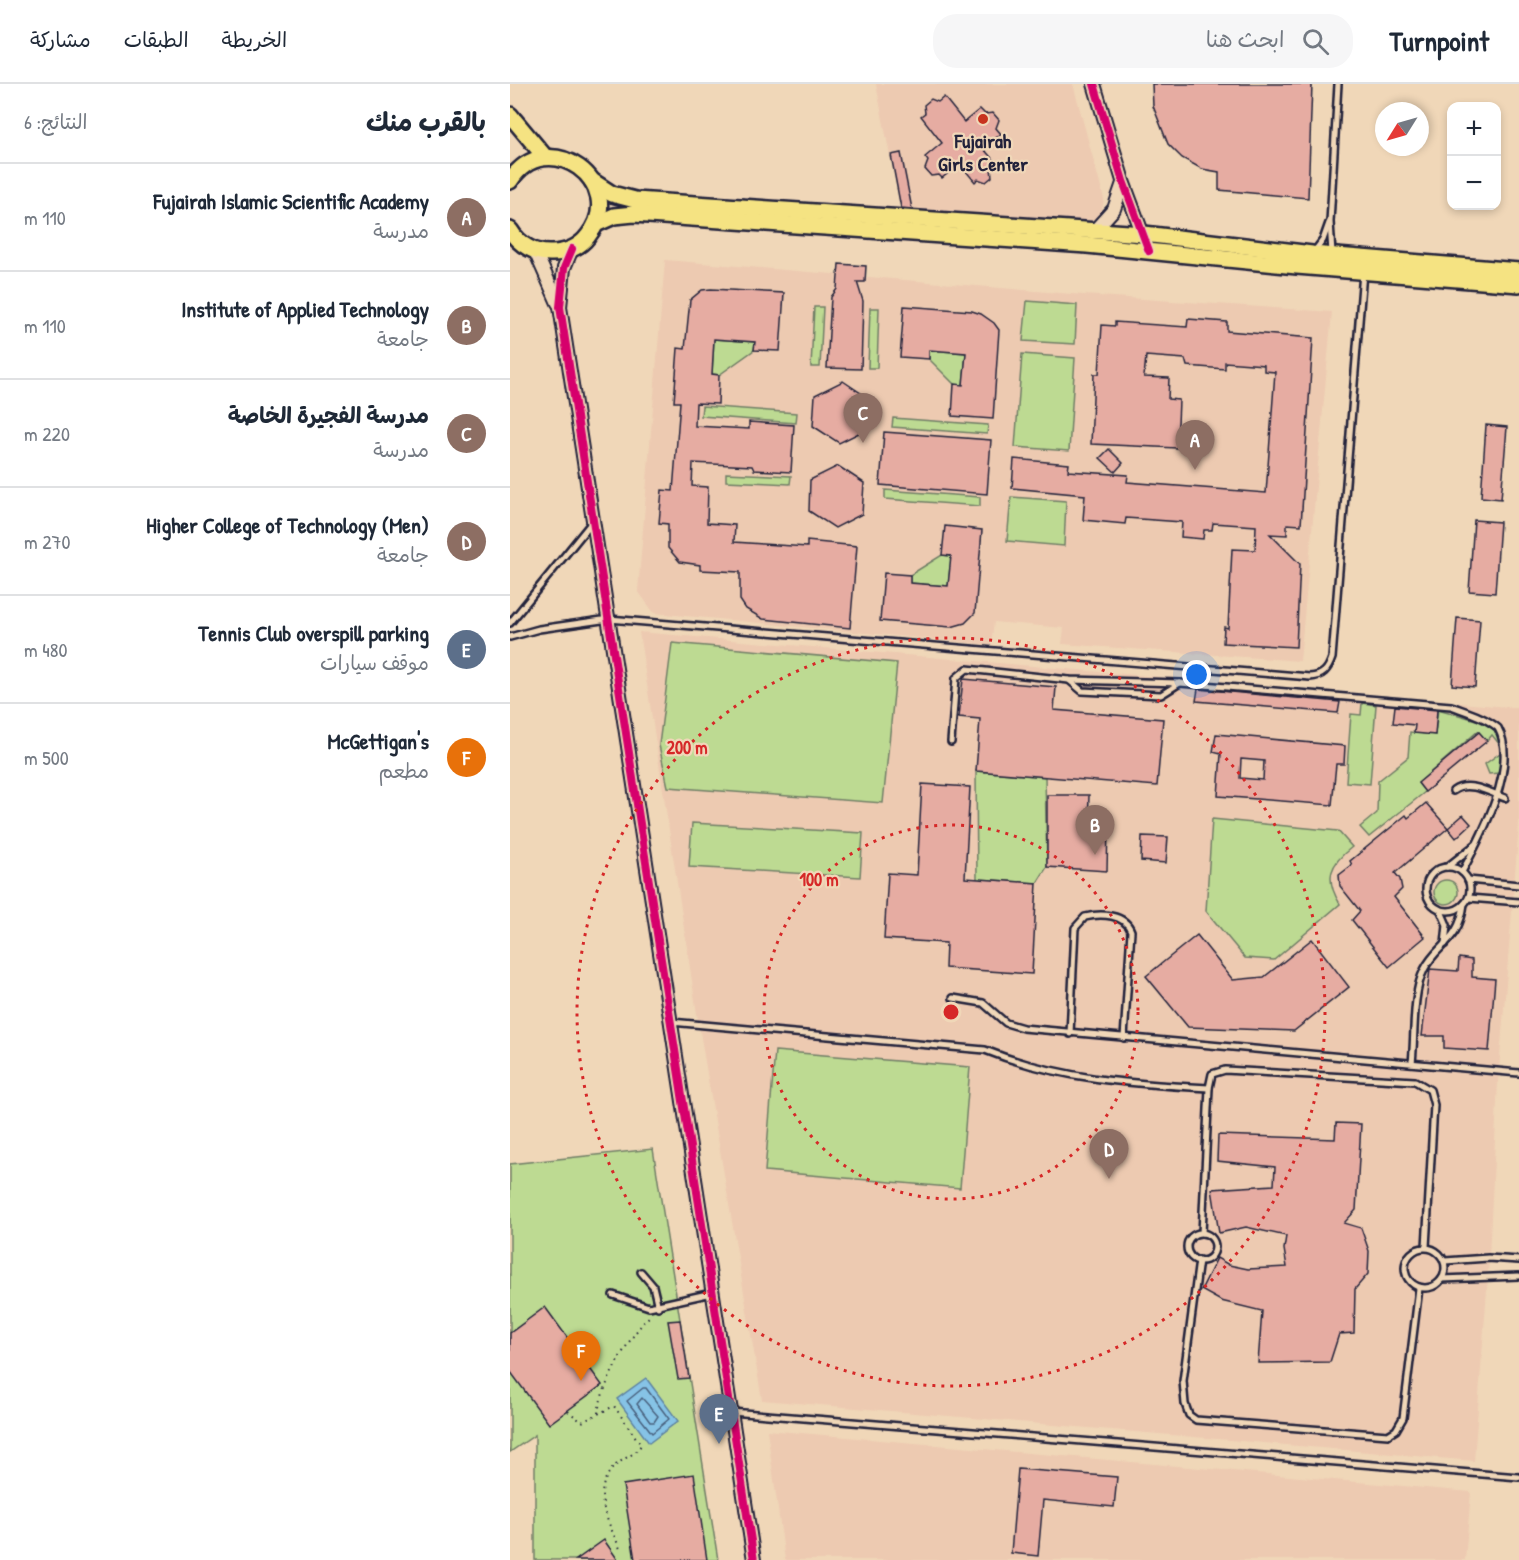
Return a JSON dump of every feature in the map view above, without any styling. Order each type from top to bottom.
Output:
[{"type":"main road","points":[[510,115],[545,158]]},
{"type":"main road","points":[[510,181],[526,164],[545,158],[567,160],[577,165],[592,181],[612,194],[635,200],[1144,234],[1312,254],[1330,262],[1363,271],[1519,284]]},
{"type":"main road","points":[[510,230],[518,240],[535,251],[554,253],[572,249],[586,239],[596,224],[599,202],[592,181]]},
{"type":"main road","points":[[596,224],[614,216],[634,214],[1149,251],[1519,271]]},
{"type":"street","points":[[1094,84],[1123,181],[1149,251]]},
{"type":"street","points":[[1094,231],[1114,209],[1123,181]]},
{"type":"street","points":[[572,249],[564,268],[560,307],[754,1560]]},
{"type":"street","points":[[535,251],[560,307]]},
{"type":"lane","points":[[1330,262],[1338,84]]},
{"type":"lane","points":[[1312,254],[1323,240],[1330,222]]},
{"type":"lane","points":[[510,636],[539,629],[609,619],[1298,676],[1321,675],[1329,667],[1332,658],[1363,271]]},
{"type":"lane","points":[[510,623],[593,521]]},
{"type":"lane","points":[[951,742],[956,678],[967,669],[1069,680],[1180,683],[1451,706],[1485,719],[1499,729],[1508,744],[1510,774]]},
{"type":"lane","points":[[1069,680],[1082,691],[1161,695],[1180,683]]},
{"type":"lane","points":[[1453,791],[1464,786],[1472,787],[1505,798]]},
{"type":"lane","points":[[1462,872],[1508,789]]},
{"type":"lane","points":[[1444,948],[1447,925],[1441,911],[1427,899],[1425,885],[1433,872],[1446,867],[1478,842]]},
{"type":"lane","points":[[1412,1063],[1420,980],[1430,960],[1444,948],[1458,928],[1464,904],[1468,898],[1468,880],[1462,872],[1446,867]]},
{"type":"lane","points":[[1468,880],[1519,885]]},
{"type":"lane","points":[[1468,898],[1519,902]]},
{"type":"lane","points":[[1441,911],[1452,912],[1464,904]]},
{"type":"lane","points":[[1070,1034],[1075,928],[1085,917],[1116,916],[1126,921],[1131,931],[1124,1038]]},
{"type":"lane","points":[[953,998],[982,1003],[1006,1023],[1017,1027],[1070,1034],[1519,1073]]},
{"type":"lane","points":[[671,1022],[985,1050],[1007,1059],[1074,1076],[1151,1086],[1209,1088]]},
{"type":"lane","points":[[1202,1233],[1209,1088],[1212,1074],[1225,1070],[1415,1081],[1425,1085],[1432,1096],[1434,1105],[1426,1247]]},
{"type":"lane","points":[[1202,1233],[1211,1237],[1215,1245],[1212,1255],[1199,1260],[1191,1256],[1187,1248],[1193,1235],[1202,1233]]},
{"type":"lane","points":[[1445,1261],[1442,1279],[1436,1286],[1419,1288],[1411,1283],[1404,1268],[1410,1253],[1426,1247],[1436,1251],[1445,1261],[1519,1260]]},
{"type":"lane","points":[[1507,1274],[1508,1259]]},
{"type":"lane","points":[[1199,1260],[1183,1381],[1185,1404],[1189,1415],[1196,1420],[1388,1435],[1396,1431],[1403,1418],[1419,1288]]},
{"type":"lane","points":[[642,1272],[653,1286],[658,1307]]},
{"type":"lane","points":[[1442,1279],[1507,1274],[1519,1276]]},
{"type":"lane","points":[[613,1295],[639,1306],[658,1307],[712,1293]]},
{"type":"lane","points":[[730,1412],[1519,1477]]},
{"type":"path","points":[[598,1413],[603,1390],[632,1337],[649,1317]]},
{"type":"path","points":[[568,1411],[582,1422],[614,1406],[641,1445],[637,1452],[618,1463],[606,1474],[602,1485],[603,1506],[621,1551]]},
{"type":"shaded area","name":"Fujairah Girls Center","points":[[876,84],[1073,84],[1104,199],[1101,215],[1092,225],[901,212]]},
{"type":"shaded area","points":[[665,260],[1084,295],[1332,312],[1300,661],[1062,644],[1064,628],[994,622],[991,645],[654,613],[638,591]]},
{"type":"shaded area","points":[[639,632],[1519,708],[1519,825],[1498,1082],[1488,1276],[1474,1461],[762,1400],[697,1014]]},
{"type":"shaded area","points":[[767,1430],[1471,1492],[1465,1560],[785,1560]]},
{"type":"green space","points":[[1027,301],[1077,305],[1075,344],[1023,341]]},
{"type":"green space","points":[[814,307],[823,307],[820,367],[811,367]]},
{"type":"green space","points":[[870,308],[879,308],[877,368],[868,368]]},
{"type":"green space","points":[[714,339],[755,342],[754,350],[719,375],[712,374]]},
{"type":"green space","points":[[929,350],[966,353],[963,385],[954,384],[929,359]]},
{"type":"green space","points":[[1022,354],[1075,358],[1069,451],[1015,447]]},
{"type":"green space","points":[[702,406],[797,413],[796,423],[701,416]]},
{"type":"green space","points":[[893,418],[988,425],[987,434],[892,427]]},
{"type":"green space","points":[[726,473],[791,476],[790,484],[726,481]]},
{"type":"green space","points":[[885,490],[980,497],[980,506],[885,499]]},
{"type":"green space","points":[[1011,497],[1066,501],[1064,546],[1007,541]]},
{"type":"green space","points":[[942,555],[951,556],[948,586],[910,583],[910,575]]},
{"type":"green space","points":[[672,643],[897,663],[883,803],[668,787],[659,745]]},
{"type":"green space","points":[[1362,703],[1376,705],[1370,784],[1346,782],[1351,714],[1361,715]]},
{"type":"green space","points":[[1438,709],[1483,722],[1495,728],[1504,750],[1492,735],[1487,741],[1478,731],[1418,783],[1425,792],[1369,837],[1360,827],[1377,813],[1378,781],[1408,757],[1410,732],[1435,735]]},
{"type":"green space","points":[[1504,750],[1505,765],[1499,773],[1489,774],[1485,764]]},
{"type":"green space","points":[[976,771],[1045,777],[1047,867],[1037,883],[977,879]]},
{"type":"green space","points":[[1212,819],[1338,831],[1352,847],[1339,859],[1332,872],[1332,887],[1340,904],[1274,960],[1245,958],[1206,911]]},
{"type":"green space","points":[[692,823],[863,833],[860,877],[689,867]]},
{"type":"green space","points":[[1446,880],[1451,881],[1457,887],[1457,897],[1451,903],[1446,904],[1441,903],[1435,897],[1434,892],[1435,887],[1441,881]]},
{"type":"green space","points":[[775,1051],[970,1067],[960,1188],[765,1171]]},
{"type":"green space","points":[[653,1149],[718,1560],[535,1560],[535,1435],[510,1452],[510,1164]]},
{"type":"water","points":[[646,1378],[678,1421],[649,1443],[617,1399]]},
{"type":"building","points":[[1152,84],[1312,84],[1308,198],[1219,190],[1219,172],[1202,169],[1182,158],[1168,144],[1153,106]]},
{"type":"building","points":[[944,97],[964,122],[980,109],[985,114],[993,113],[999,120],[996,128],[1001,134],[983,148],[997,164],[991,168],[992,177],[986,182],[978,179],[975,182],[960,164],[942,178],[939,175],[931,176],[925,169],[928,161],[925,157],[942,143],[921,116],[925,113],[924,105],[931,99],[938,102]]},
{"type":"building","points":[[901,153],[912,209],[901,208],[891,155]]},
{"type":"building","points":[[839,264],[866,266],[865,282],[857,282],[863,301],[861,369],[827,368],[831,297],[837,289]]},
{"type":"building","points":[[702,290],[784,293],[780,351],[754,350],[755,342],[714,339],[712,374],[719,375],[718,404],[696,403],[695,426],[749,429],[749,422],[794,425],[791,472],[754,470],[752,466],[693,463],[692,486],[708,487],[707,523],[735,525],[734,542],[807,547],[807,541],[857,546],[850,628],[763,619],[746,609],[740,600],[740,572],[700,570],[700,565],[680,562],[668,548],[668,524],[659,523],[662,490],[673,491],[680,402],[674,402],[678,348],[685,349],[690,300]]},
{"type":"building","points":[[904,306],[972,311],[994,323],[999,330],[993,419],[952,416],[954,384],[963,385],[966,353],[929,350],[929,359],[900,357]]},
{"type":"building","points":[[1188,319],[1227,322],[1227,331],[1313,338],[1301,525],[1287,524],[1287,535],[1270,534],[1300,564],[1296,647],[1223,643],[1224,627],[1228,628],[1232,549],[1255,550],[1256,526],[1213,523],[1212,530],[1204,530],[1203,539],[1181,537],[1182,522],[1126,518],[1125,524],[1083,520],[1085,495],[1012,488],[1014,459],[1069,464],[1068,471],[1128,475],[1127,482],[1266,493],[1275,372],[1264,371],[1264,365],[1225,362],[1225,369],[1187,366],[1185,359],[1146,356],[1144,377],[1169,378],[1168,399],[1179,400],[1177,448],[1091,444],[1094,374],[1099,374],[1102,325],[1115,326],[1115,322],[1187,327]]},
{"type":"building","points":[[843,381],[868,398],[867,429],[839,443],[813,426],[815,395]]},
{"type":"building","points":[[1486,425],[1507,427],[1501,499],[1481,497]]},
{"type":"building","points":[[884,432],[991,440],[987,494],[880,485]]},
{"type":"building","points":[[1109,449],[1123,463],[1115,472],[1100,458]]},
{"type":"building","points":[[838,466],[864,483],[862,514],[835,528],[809,511],[810,480]]},
{"type":"building","points":[[1474,520],[1500,522],[1495,593],[1469,591]]},
{"type":"building","points":[[945,526],[982,530],[975,613],[965,623],[951,627],[880,621],[884,573],[910,575],[910,583],[948,586],[951,556],[942,555]]},
{"type":"building","points":[[1457,618],[1480,620],[1475,687],[1452,685]]},
{"type":"building","points":[[963,679],[1056,687],[1054,710],[1163,719],[1157,786],[976,771],[980,719],[959,717]]},
{"type":"building","points":[[1198,689],[1340,702],[1338,713],[1196,701]]},
{"type":"building","points":[[1395,706],[1437,710],[1435,735],[1414,733],[1415,725],[1393,723]]},
{"type":"building","points":[[1479,732],[1487,741],[1425,792],[1418,783]]},
{"type":"building","points":[[1216,734],[1345,746],[1344,764],[1336,764],[1332,805],[1218,796],[1221,754],[1213,752]],"holes":[[[1241,759],[1264,761],[1263,780],[1240,778]]]},
{"type":"building","points":[[922,784],[970,787],[965,878],[1037,883],[1032,974],[945,968],[946,943],[884,939],[888,873],[917,875]]},
{"type":"building","points":[[1047,795],[1089,795],[1088,826],[1108,826],[1107,871],[1047,867]]},
{"type":"building","points":[[1426,803],[1448,828],[1395,873],[1400,879],[1402,889],[1394,897],[1425,937],[1389,967],[1352,920],[1360,911],[1340,886],[1339,875],[1352,865],[1350,861],[1406,815],[1408,818]]},
{"type":"building","points":[[1463,815],[1471,824],[1456,838],[1448,828]]},
{"type":"building","points":[[1142,836],[1168,837],[1166,863],[1141,861]]},
{"type":"building","points":[[1197,935],[1233,980],[1264,977],[1312,939],[1349,987],[1294,1031],[1188,1027],[1146,976]]},
{"type":"building","points":[[1459,958],[1472,960],[1472,977],[1495,979],[1489,1051],[1444,1048],[1444,1036],[1422,1036],[1430,969],[1458,971]]},
{"type":"building","points":[[1336,1123],[1361,1124],[1356,1210],[1344,1223],[1361,1228],[1369,1251],[1368,1274],[1355,1289],[1354,1333],[1339,1334],[1330,1362],[1258,1363],[1262,1311],[1221,1301],[1201,1290],[1217,1258],[1229,1265],[1248,1269],[1287,1267],[1284,1249],[1286,1236],[1246,1227],[1219,1233],[1212,1189],[1274,1185],[1275,1167],[1217,1161],[1218,1135],[1335,1139]]},
{"type":"building","points":[[545,1307],[602,1385],[549,1424],[510,1371],[510,1333]]},
{"type":"building","points":[[680,1320],[689,1378],[678,1379],[668,1321]]},
{"type":"building","points":[[1018,1469],[1117,1477],[1114,1507],[1043,1500],[1038,1556],[1011,1553]]},
{"type":"building","points":[[694,1474],[707,1560],[635,1560],[623,1485]]},
{"type":"building","points":[[604,1540],[618,1560],[576,1560]]},
{"type":"cycle path","points":[[1094,84],[1123,181],[1149,251]]},
{"type":"cycle path","points":[[572,249],[564,268],[560,307],[754,1560]]},
{"type":"place","name":"Fujairah Girls Center","points":[[983,119]]},
{"type":"place","name":"مدرسة الفجيرة الخاصة","points":[[863,443]]},
{"type":"place","name":"Fujairah Islamic Scientific Academy","points":[[1195,470]]},
{"type":"place","name":"Institute of Applied Technology","points":[[1095,855]]},
{"type":"place","name":"Higher College of Technology (Men)","points":[[1109,1179]]},
{"type":"place","name":"McGettigan's","points":[[581,1381]]},
{"type":"place","name":"Tennis Club overspill parking","points":[[719,1444]]}]
